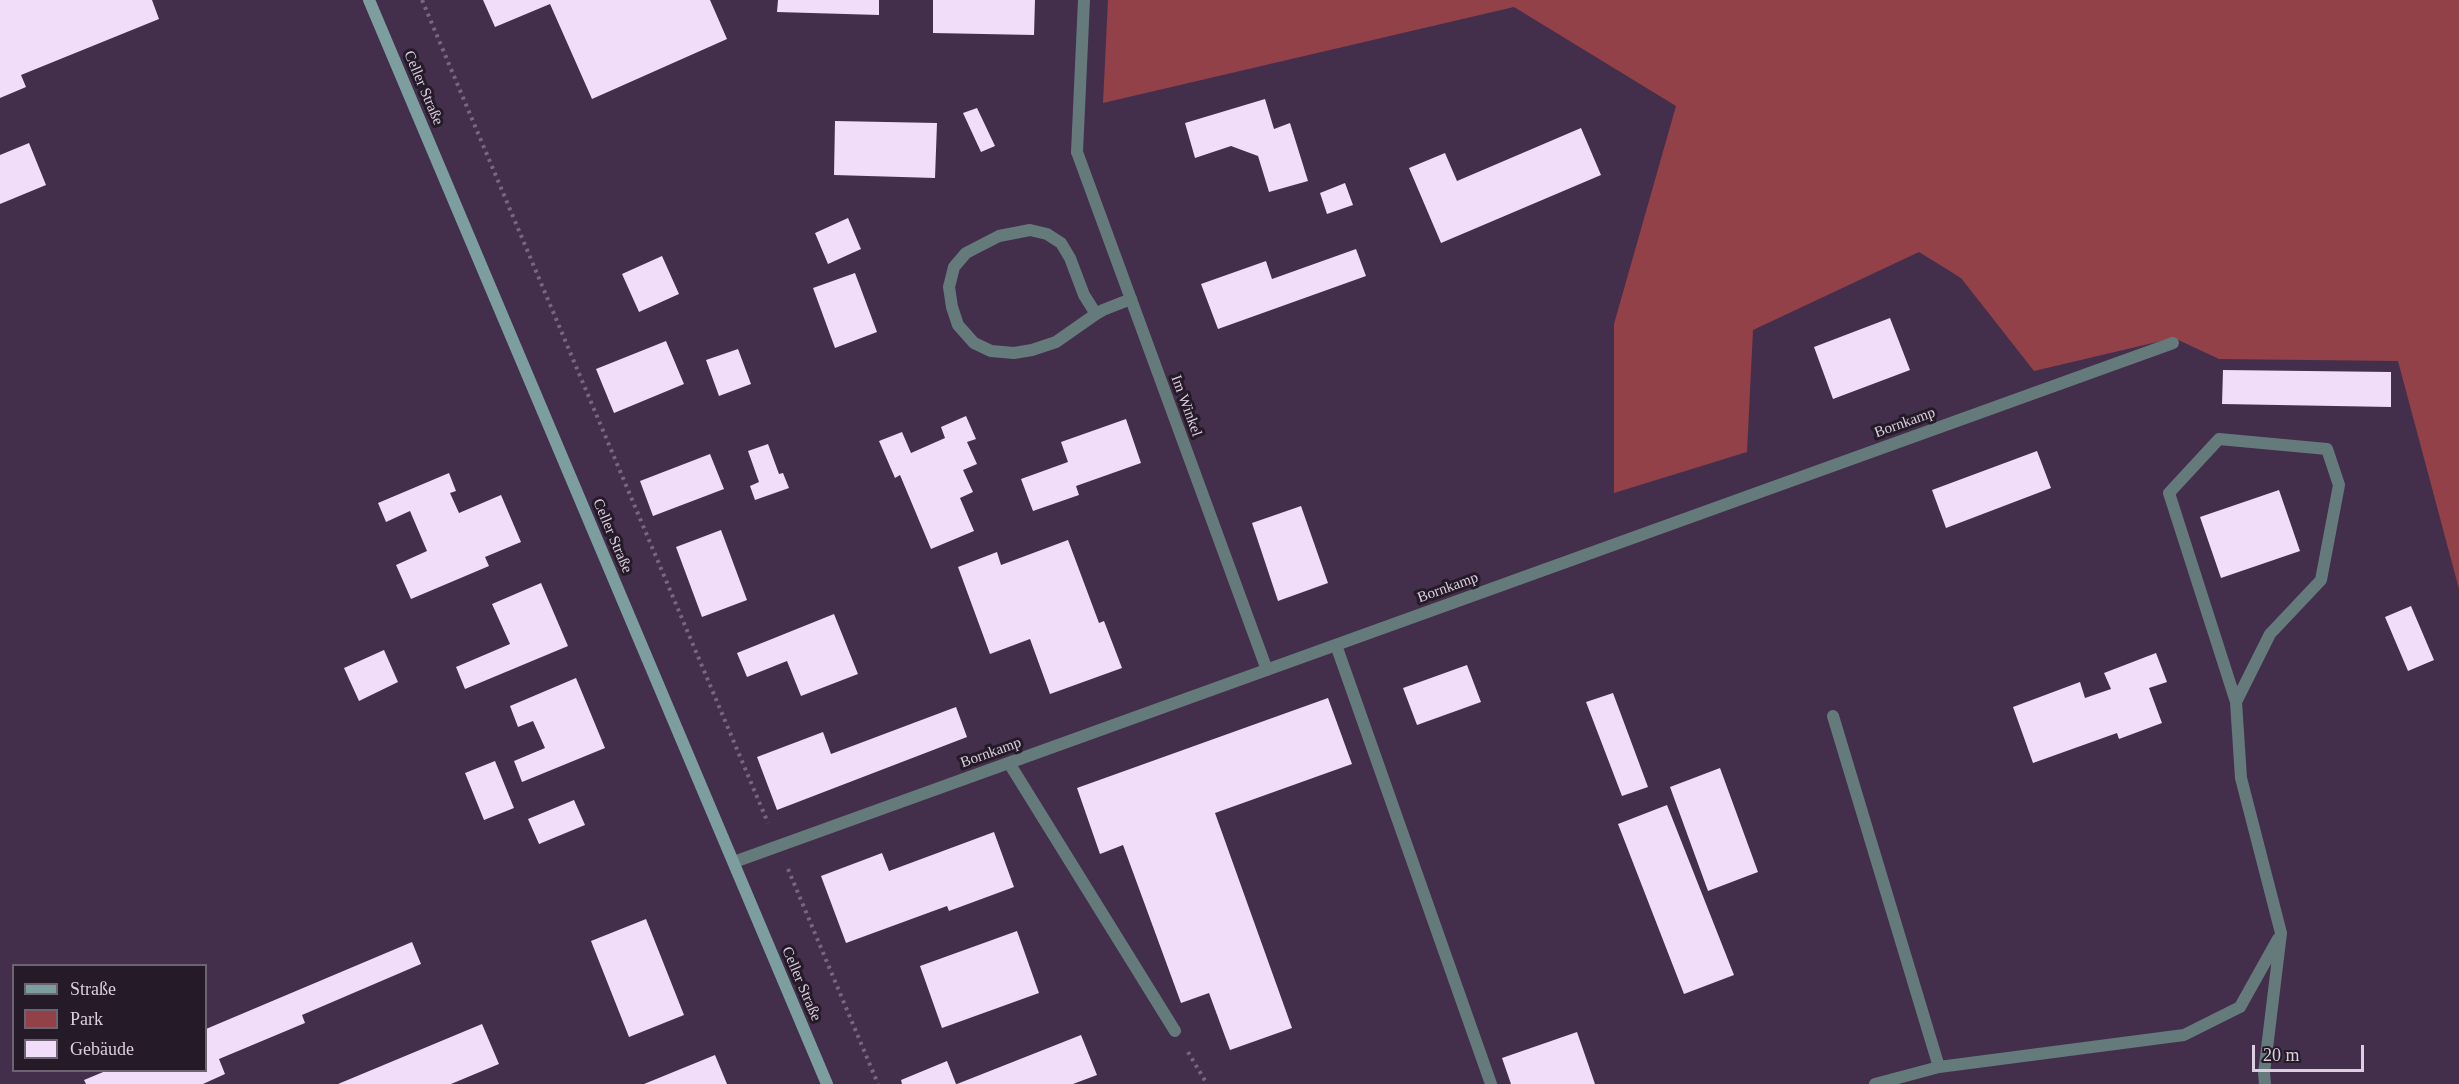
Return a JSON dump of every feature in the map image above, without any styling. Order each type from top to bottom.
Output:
[{"type":"main road","name":"Celler Straße","points":[[369,0],[827,1084]]},
{"type":"street","name":"Im Winkel","points":[[1084,0],[1077,152],[1267,670]]},
{"type":"street","points":[[1096,314],[1084,295],[1061,243],[1047,234],[1030,230],[999,236],[966,253],[954,267],[949,287],[958,325],[974,343],[991,351],[1014,353],[1056,342],[1096,314],[1131,299]]},
{"type":"street","name":"Bornkamp","points":[[734,862],[2173,343]]},
{"type":"street","points":[[2236,702],[2270,634],[2321,580],[2339,485],[2327,449],[2219,439],[2169,493],[2236,702],[2241,778],[2281,933],[2264,1073],[2265,1084]]},
{"type":"street","points":[[1336,645],[1491,1084]]},
{"type":"street","points":[[1833,716],[1939,1067]]},
{"type":"street","points":[[1009,763],[1175,1030]]},
{"type":"street","points":[[1875,1084],[1939,1067],[2184,1035],[2240,1007],[2281,933]]},
{"type":"path","points":[[422,0],[878,1084]]},
{"type":"path","points":[[1175,1030],[1207,1084]]},
{"type":"green space","points":[[1108,0],[2459,0],[2459,589],[2398,361],[2219,359],[2174,338],[2034,371],[1961,278],[1919,252],[1753,330],[1747,452],[1614,493],[1614,324],[1676,106],[1514,7],[1103,103]]},
{"type":"building","points":[[0,0],[152,0],[159,19],[21,75],[26,87],[0,98]]},
{"type":"building","points":[[483,0],[710,0],[727,39],[592,99],[550,4],[495,27]]},
{"type":"building","points":[[778,0],[879,0],[879,15],[777,12]]},
{"type":"building","points":[[933,0],[1035,0],[1034,35],[933,33]]},
{"type":"building","points":[[1265,99],[1274,129],[1290,123],[1308,181],[1269,192],[1258,156],[1231,146],[1195,158],[1185,123]]},
{"type":"building","points":[[977,108],[995,146],[981,152],[963,113]]},
{"type":"building","points":[[835,121],[937,123],[935,178],[834,175]]},
{"type":"building","points":[[1581,128],[1601,175],[1441,243],[1409,168],[1445,153],[1457,181]]},
{"type":"building","points":[[29,143],[46,185],[0,204],[0,155]]},
{"type":"building","points":[[1345,183],[1353,205],[1327,214],[1320,193]]},
{"type":"building","points":[[848,218],[861,249],[828,264],[815,233]]},
{"type":"building","points":[[1356,249],[1366,276],[1218,329],[1201,284],[1266,261],[1272,279]]},
{"type":"building","points":[[662,256],[679,294],[639,312],[622,274]]},
{"type":"building","points":[[855,273],[877,332],[835,348],[813,288]]},
{"type":"building","points":[[1890,318],[1910,370],[1833,399],[1814,347]]},
{"type":"building","points":[[666,341],[684,384],[614,413],[596,369]]},
{"type":"building","points":[[738,349],[751,384],[719,396],[706,360]]},
{"type":"building","points":[[2223,370],[2391,372],[2391,407],[2222,404]]},
{"type":"building","points":[[966,416],[976,439],[967,442],[977,464],[963,470],[973,492],[960,498],[974,531],[931,549],[900,475],[895,478],[879,441],[902,432],[911,453],[945,438],[941,427]]},
{"type":"building","points":[[1126,419],[1141,463],[1076,486],[1079,495],[1033,511],[1021,479],[1068,462],[1061,442]]},
{"type":"building","points":[[768,444],[779,474],[783,473],[789,488],[755,500],[750,486],[759,482],[748,451]]},
{"type":"building","points":[[2037,451],[2051,488],[1946,528],[1932,490]]},
{"type":"building","points":[[710,454],[724,489],[653,516],[640,481]]},
{"type":"building","points":[[449,473],[456,491],[450,493],[459,513],[501,495],[521,542],[485,557],[489,566],[411,599],[396,565],[427,551],[410,511],[386,522],[378,503]]},
{"type":"building","points":[[2279,490],[2300,551],[2221,578],[2200,517]]},
{"type":"building","points":[[1301,506],[1328,583],[1278,601],[1252,523]]},
{"type":"building","points":[[721,530],[747,600],[702,617],[676,547]]},
{"type":"building","points":[[1068,540],[1099,623],[1104,621],[1122,668],[1050,694],[1030,639],[990,654],[958,567],[997,552],[1001,565]]},
{"type":"building","points":[[541,583],[568,646],[465,689],[456,667],[510,644],[492,604]]},
{"type":"building","points":[[2411,606],[2434,660],[2408,671],[2385,617]]},
{"type":"building","points":[[834,614],[858,674],[801,696],[787,661],[747,677],[737,653]]},
{"type":"building","points":[[384,650],[398,682],[359,701],[344,668]]},
{"type":"building","points":[[2156,653],[2167,682],[2149,688],[2162,723],[2119,739],[2117,733],[2033,763],[2013,707],[2080,682],[2085,698],[2111,689],[2104,673]]},
{"type":"building","points":[[1467,665],[1481,702],[1417,725],[1403,688]]},
{"type":"building","points":[[576,678],[605,748],[522,782],[514,761],[545,748],[533,721],[518,727],[510,706]]},
{"type":"building","points":[[1613,693],[1648,787],[1622,796],[1586,702]]},
{"type":"building","points":[[1328,698],[1352,764],[1215,813],[1292,1028],[1230,1050],[1209,993],[1181,1003],[1123,845],[1100,854],[1077,788]]},
{"type":"building","points":[[956,707],[967,737],[777,810],[757,757],[823,732],[831,754]]},
{"type":"building","points":[[495,761],[514,808],[484,820],[465,773]]},
{"type":"building","points":[[1720,768],[1758,872],[1708,891],[1670,787]]},
{"type":"building","points":[[574,800],[585,825],[539,844],[528,819]]},
{"type":"building","points":[[1667,805],[1734,975],[1684,994],[1618,824]]},
{"type":"building","points":[[994,832],[1014,887],[949,911],[947,906],[846,943],[821,876],[882,853],[889,871]]},
{"type":"building","points":[[646,919],[684,1015],[629,1037],[591,941]]},
{"type":"building","points":[[1017,931],[1039,993],[942,1028],[920,966]]},
{"type":"building","points":[[412,942],[421,964],[302,1015],[305,1023],[219,1059],[225,1074],[203,1084],[86,1084],[84,1080],[103,1072],[207,1072],[207,1029]]},
{"type":"building","points":[[482,1024],[499,1064],[451,1084],[338,1084]]},
{"type":"building","points":[[1577,1032],[1595,1084],[1511,1084],[1502,1058]]},
{"type":"building","points":[[1081,1035],[1097,1075],[1073,1084],[957,1084]]},
{"type":"building","points":[[715,1055],[727,1084],[644,1084]]},
{"type":"building","points":[[947,1061],[956,1084],[902,1084],[901,1080]]}]
